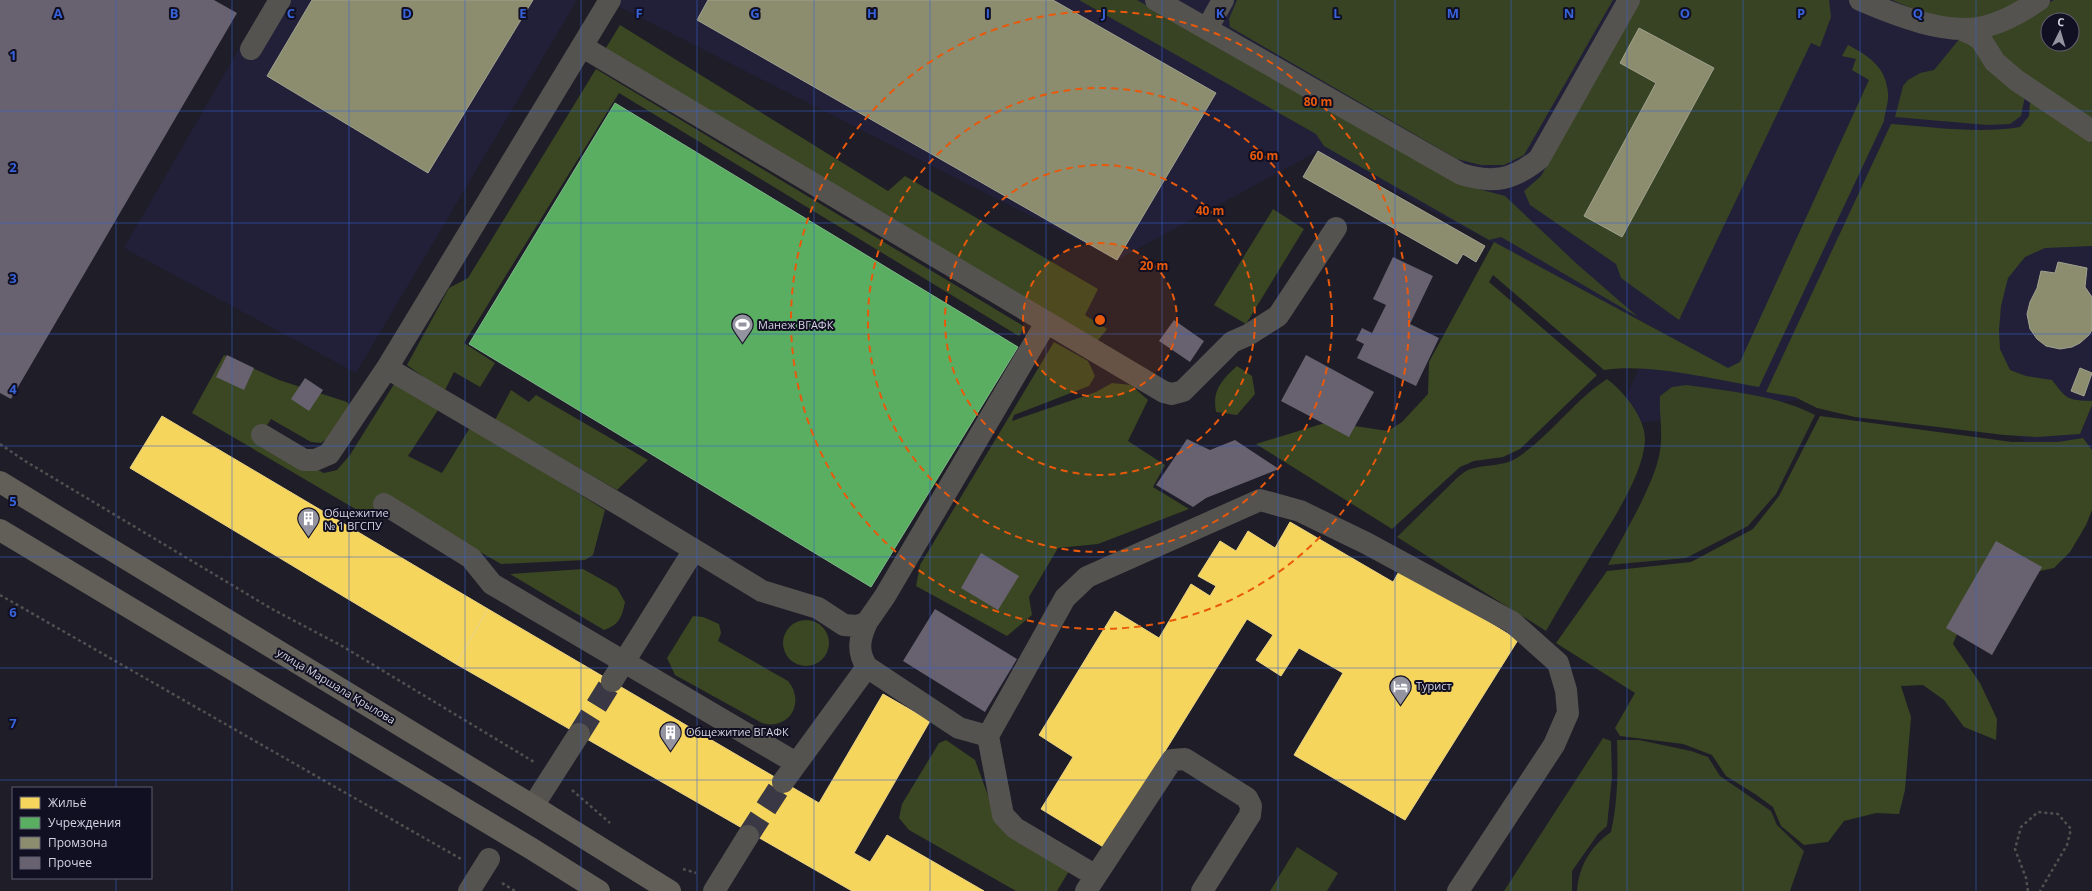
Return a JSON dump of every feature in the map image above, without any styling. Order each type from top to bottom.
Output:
[{"type":"main road","name":"улица Маршала Крылова","points":[[0,482],[670,891]]},
{"type":"main road","points":[[0,530],[600,891]]},
{"type":"lane","points":[[251,49],[280,0]]},
{"type":"lane","points":[[262,435],[304,460],[316,460],[329,454],[387,368],[583,47],[610,0]]},
{"type":"lane","points":[[1156,0],[1461,174],[1475,178],[1505,178],[1524,172],[1539,159],[1630,0]]},
{"type":"lane","points":[[1207,29],[1223,0]]},
{"type":"lane","points":[[1860,0],[1885,11],[1929,24],[1960,29],[1987,27],[2018,14],[2039,0]]},
{"type":"lane","points":[[1960,29],[1981,40],[1995,62],[2016,80],[2092,131]]},
{"type":"lane","points":[[583,47],[1046,323],[1164,392],[1172,394],[1183,391],[1232,342],[1248,335],[1278,316],[1336,228]]},
{"type":"lane","points":[[988,736],[960,728],[868,667],[861,658],[859,649],[862,633],[867,622],[889,589],[1046,323]]},
{"type":"lane","points":[[387,368],[762,591],[818,608],[844,625],[858,626],[867,622]]},
{"type":"lane","points":[[1202,891],[1250,815],[1251,806],[1247,798],[1185,759],[1172,760],[1091,883],[1015,828],[1003,815],[988,736],[1065,598],[1087,577],[1260,500],[1300,511],[1366,543],[1512,622],[1558,663],[1566,690],[1568,713],[1554,745],[1458,891]]},
{"type":"lane","points":[[384,504],[471,558],[492,584],[796,762]]},
{"type":"lane","points":[[612,681],[694,550]]},
{"type":"lane","points":[[783,782],[796,762],[868,667]]},
{"type":"lane","points":[[533,806],[579,734]]},
{"type":"lane","points":[[714,891],[748,836]]},
{"type":"lane","points":[[469,891],[485,865]]},
{"type":"path","points":[[0,444],[25,461],[272,609],[342,646],[554,774],[613,826]]},
{"type":"path","points":[[0,595],[485,865],[515,891]]},
{"type":"path","points":[[2028,891],[2026,878],[2015,849],[2021,826],[2038,812],[2058,814],[2071,829],[2066,845],[2040,891]]},
{"type":"shaded area","points":[[267,0],[577,0],[356,373],[124,248]]},
{"type":"shaded area","points":[[606,0],[2092,0],[2092,495],[1946,378],[1613,427],[1656,329],[1318,151],[1117,260]]},
{"type":"green space","points":[[1079,0],[1137,0],[1355,125],[1468,186],[1505,196],[1577,264],[1638,317],[1501,237],[1489,240],[1324,146],[1316,134]]},
{"type":"green space","points":[[1237,0],[1613,0],[1524,155],[1504,165],[1481,165],[1457,159],[1230,27],[1229,19]]},
{"type":"green space","points":[[1640,0],[1829,0],[1831,17],[1820,47],[1811,43],[1679,320],[1621,278],[1616,264],[1530,205],[1524,191],[1541,176]]},
{"type":"green space","points":[[1892,0],[2024,0],[2003,15],[1965,22],[1937,19]]},
{"type":"green space","points":[[2054,0],[2092,0],[2092,122],[2008,65],[1987,35]]},
{"type":"green space","points":[[620,25],[888,191],[905,176],[1098,289],[1085,315],[1107,329],[1095,344],[604,51]]},
{"type":"green space","points":[[1961,37],[1976,46],[2025,96],[2021,116],[2010,124],[1987,125],[1895,117],[1903,86],[1908,80],[1920,73],[1934,70]]},
{"type":"green space","points":[[1848,45],[1863,53],[1875,63],[1884,76],[1887,84],[1888,96],[1884,121],[1759,387],[1661,370],[1622,368],[1604,370],[1493,275],[1489,282],[1597,375],[1520,449],[1503,457],[1474,461],[1460,467],[1392,529],[1256,444],[1328,422],[1388,431],[1402,422],[1428,394],[1429,362],[1494,242],[1728,368],[1740,362],[1869,80],[1852,70],[1856,59],[1842,56]]},
{"type":"green space","points":[[596,69],[1025,327],[1019,336],[619,93],[464,343],[495,363],[480,387],[454,372],[444,392],[407,365],[449,288],[468,278]]},
{"type":"green space","points":[[2030,102],[2092,143],[2092,246],[2045,248],[2025,257],[2008,278],[2001,306],[1999,330],[2000,349],[2010,370],[2026,376],[2052,380],[2061,392],[2069,398],[2092,401],[2092,405],[2080,434],[2037,437],[2004,435],[1855,417],[1817,408],[1795,397],[1766,392],[1891,124],[1972,130],[2020,127],[2029,116]]},
{"type":"green space","points":[[1273,209],[1304,229],[1246,324],[1214,305]]},
{"type":"green space","points":[[1054,342],[1088,361],[1095,376],[1089,386],[1014,415],[1012,421],[1096,392],[1112,383],[1131,385],[1148,400],[1128,441],[1165,465],[1153,487],[1189,509],[1098,544],[1058,548],[1029,597],[1032,615],[1007,636],[916,586],[920,565]]},
{"type":"green space","points":[[224,355],[279,380],[347,402],[350,406],[328,438],[321,443],[311,442],[271,419],[258,439],[324,473],[337,470],[350,455],[396,381],[440,407],[408,456],[442,473],[471,426],[605,510],[593,555],[585,560],[501,564],[381,495],[369,517],[192,413]]},
{"type":"green space","points":[[1237,366],[1252,376],[1255,394],[1237,415],[1216,412],[1215,398],[1219,386],[1226,376]]},
{"type":"green space","points":[[1607,379],[1626,397],[1641,422],[1645,439],[1643,453],[1633,482],[1617,513],[1546,631],[1397,537],[1463,473],[1476,467],[1510,462],[1515,459],[1528,450],[1583,398]]},
{"type":"green space","points":[[1686,385],[1769,398],[1800,408],[1815,415],[1776,494],[1748,526],[1686,558],[1608,565],[1646,493],[1657,464],[1661,444],[1660,396],[1672,387]]},
{"type":"green space","points":[[511,390],[529,402],[536,395],[648,460],[617,490],[495,420]]},
{"type":"green space","points":[[1820,416],[2012,442],[2058,442],[2083,438],[2092,450],[2092,510],[2086,525],[2070,552],[2054,568],[2021,575],[1965,614],[1953,644],[1980,683],[1997,719],[1996,740],[1964,727],[1944,700],[1923,685],[1901,686],[1911,717],[1905,790],[1899,814],[1876,813],[1844,821],[1828,842],[1804,845],[1781,826],[1773,807],[1726,776],[1712,755],[1683,744],[1620,736],[1615,728],[1635,693],[1556,643],[1607,571],[1691,562],[1753,529],[1779,496]]},
{"type":"green space","points":[[583,569],[617,588],[625,602],[623,612],[619,620],[613,626],[604,630],[510,574]]},
{"type":"green space","points":[[693,616],[703,617],[719,624],[721,633],[718,641],[788,681],[795,693],[795,707],[788,718],[775,724],[762,723],[675,675],[667,658]]},
{"type":"green space","points":[[811,620],[823,626],[828,634],[828,652],[823,660],[815,665],[801,666],[789,660],[784,652],[783,638],[789,626],[797,621]]},
{"type":"green space","points":[[1603,738],[1611,741],[1612,777],[1607,826],[1598,834],[1572,871],[1572,891],[1504,891]]},
{"type":"green space","points":[[946,740],[975,760],[993,809],[1069,871],[1057,891],[1016,891],[909,830],[899,818],[902,804],[939,743]]},
{"type":"green space","points":[[1617,740],[1639,740],[1691,751],[1708,757],[1720,776],[1771,811],[1777,825],[1804,851],[1790,891],[1577,891],[1580,873],[1587,858],[1597,844],[1611,832],[1617,786]]},
{"type":"green space","points":[[1297,847],[1338,873],[1327,891],[1270,891]]},
{"type":"building: Жильё","name":"Общежитие № 1 ВГСПУ","points":[[162,416],[488,609],[456,664],[130,468]]},
{"type":"building: Жильё","name":"Турист","points":[[1290,522],[1393,582],[1401,568],[1518,640],[1405,820],[1294,755],[1343,673],[1299,648],[1281,676],[1256,660],[1273,635],[1247,619],[1105,848],[1041,809],[1073,757],[1039,735],[1115,611],[1159,638],[1191,584],[1210,596],[1216,586],[1198,576],[1220,541],[1236,551],[1248,531],[1275,548]]},
{"type":"building: Жильё","name":"Общежитие ВГАФК","points":[[488,609],[819,803],[883,694],[930,721],[854,853],[870,862],[887,835],[984,891],[852,891],[456,664]]},
{"type":"building: Учреждения","name":"Манеж ВГАФК","points":[[615,103],[1018,347],[871,587],[469,344]]},
{"type":"building: Промзона","points":[[312,0],[533,0],[428,173],[267,76]]},
{"type":"building: Промзона","points":[[708,0],[1053,0],[1216,93],[1117,260],[697,20]]},
{"type":"building: Промзона","points":[[1639,28],[1714,68],[1622,237],[1584,216],[1656,83],[1620,63]]},
{"type":"building: Промзона","points":[[1318,151],[1485,246],[1476,262],[1463,254],[1457,264],[1303,177]]},
{"type":"building: Промзона","points":[[2058,262],[2087,268],[2085,287],[2092,297],[2092,330],[2089,335],[2080,343],[2072,347],[2060,349],[2046,346],[2037,339],[2030,329],[2027,314],[2030,302],[2037,288],[2041,271],[2055,273]]},
{"type":"building: Промзона","points":[[2080,368],[2092,373],[2084,396],[2071,391]]},
{"type":"building: Прочее","points":[[0,0],[214,0],[237,13],[11,399],[0,393]]},
{"type":"building: Прочее","points":[[1393,257],[1433,276],[1410,324],[1439,338],[1416,386],[1357,358],[1364,344],[1356,340],[1362,328],[1372,333],[1386,305],[1373,299]]},
{"type":"building: Прочее","points":[[1174,320],[1204,341],[1190,362],[1159,341]]},
{"type":"building: Прочее","points":[[227,355],[254,368],[244,390],[216,377]]},
{"type":"building: Прочее","points":[[1306,355],[1374,392],[1349,437],[1281,401]]},
{"type":"building: Прочее","points":[[305,378],[323,390],[309,411],[291,399]]},
{"type":"building: Прочее","points":[[1187,439],[1210,450],[1235,440],[1279,469],[1206,498],[1193,507],[1156,485]]},
{"type":"building: Прочее","points":[[1996,541],[2042,567],[1992,655],[1946,628]]},
{"type":"building: Прочее","points":[[981,553],[1019,576],[998,610],[961,588]]},
{"type":"building: Прочее","points":[[935,609],[1017,659],[985,712],[903,661]]},
{"type":"tunnel","points":[[579,734],[612,681]]},
{"type":"tunnel","points":[[748,836],[783,782]]},
{"type":"place","name":"Манеж ВГАФК","points":[[743,344]]},
{"type":"place","name":"Общежитие № 1 ВГСПУ","points":[[308,538]]},
{"type":"place","name":"Турист","points":[[1400,706]]},
{"type":"place","name":"Общежитие ВГАФК","points":[[670,752]]}]
